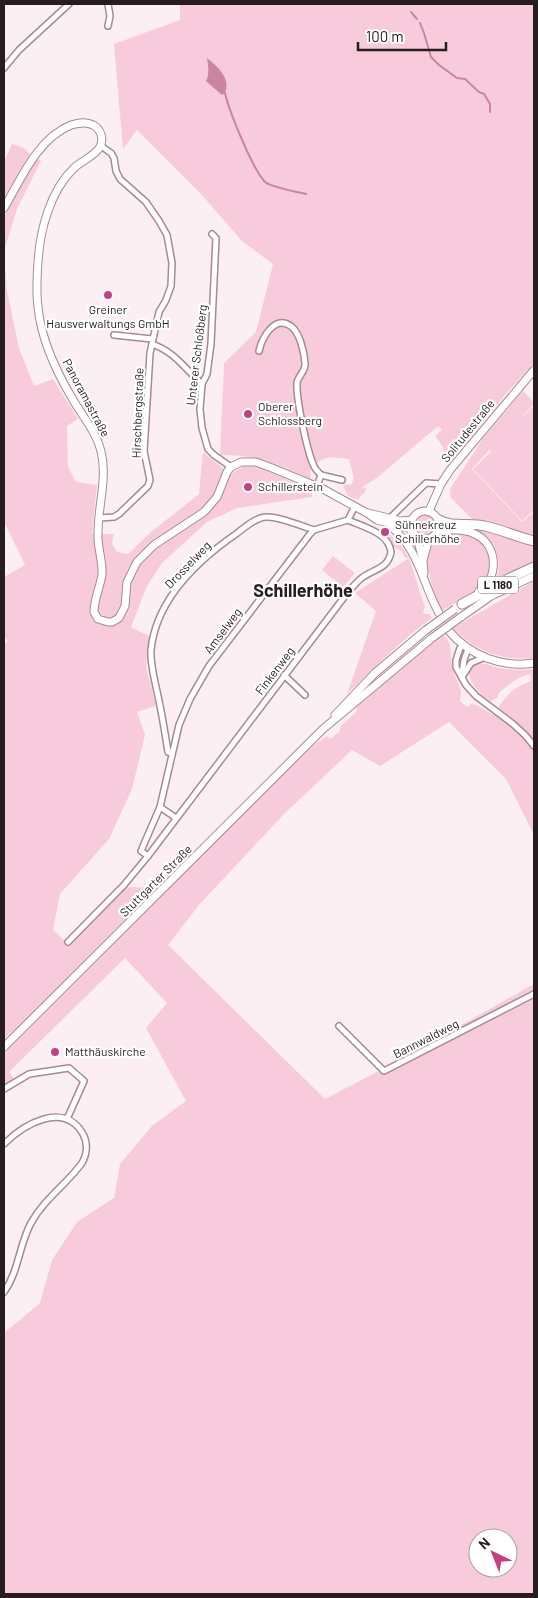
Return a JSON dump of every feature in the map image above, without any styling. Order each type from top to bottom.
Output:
[{"type":"highway","points":[[439,525],[484,525],[534,541]]},
{"type":"highway","name":"L 1180","points":[[458,606],[534,567]]},
{"type":"main road","points":[[4,208],[43,144],[58,131],[76,124],[89,123],[95,125],[102,134],[101,146]]},
{"type":"main road","name":"Panoramastraße","points":[[101,146],[71,171],[53,200],[39,254],[37,293],[43,333],[55,365],[73,400],[97,439],[101,452],[104,472],[98,520],[98,538],[102,571],[94,612],[101,621],[112,622],[119,618],[124,611],[127,582],[137,562],[154,545],[209,507],[217,496],[223,479],[231,467]]},
{"type":"main road","name":"Solitudestraße","points":[[428,511],[441,484],[466,450],[534,370]]},
{"type":"main road","points":[[231,467],[241,462],[256,462],[317,486],[367,512],[412,530],[417,537],[423,561],[424,576]]},
{"type":"main road","points":[[389,521],[412,520],[420,512],[428,511],[435,514],[439,525],[437,534],[429,539],[417,537]]},
{"type":"main road","points":[[412,520],[412,530]]},
{"type":"main road","points":[[389,521],[411,548],[424,576],[432,601],[439,613]]},
{"type":"main road","name":"Stuttgarter Straße","points":[[323,729],[375,673],[426,630],[472,595],[486,587],[490,581],[494,562],[492,553],[482,539],[471,532],[439,525]]},
{"type":"main road","points":[[423,561],[429,539]]},
{"type":"main road","name":"Stuttgarter Straße","points":[[4,1047],[323,729],[432,638],[491,596],[534,576]]},
{"type":"main road","points":[[449,631],[466,647],[497,662],[512,664],[534,663]]},
{"type":"street","points":[[4,68],[19,50],[69,4]]},
{"type":"street","points":[[108,4],[110,16],[108,26]]},
{"type":"street","points":[[101,146],[111,153],[114,158],[116,171],[120,179],[146,202],[167,235],[172,263],[171,286],[159,312],[152,342]]},
{"type":"street","name":"Unterer Schloßberg","points":[[212,234],[216,238],[212,344],[207,374],[202,384],[200,409],[205,443],[214,455],[231,467]]},
{"type":"street","points":[[259,352],[264,337],[274,326],[280,323],[287,324],[296,333],[305,362],[304,371],[298,377],[297,384],[301,417],[313,464],[321,475],[342,480]]},
{"type":"street","points":[[114,335],[152,342],[163,348],[173,355],[202,384]]},
{"type":"street","name":"Hirschbergstraße","points":[[98,520],[116,516],[126,509],[148,486],[150,480],[144,451],[152,342]]},
{"type":"street","points":[[317,486],[321,475]]},
{"type":"street","points":[[389,521],[426,482],[441,484]]},
{"type":"street","points":[[314,530],[348,520],[355,506]]},
{"type":"street","name":"Drosselweg","points":[[172,753],[168,752],[151,659],[156,628],[168,602],[179,586],[201,562],[260,518],[277,519],[314,530]]},
{"type":"street","name":"Finkenweg","points":[[148,856],[355,584],[363,577],[384,567],[389,560],[391,549],[387,541],[378,534],[348,520]]},
{"type":"street","name":"Amselweg","points":[[148,856],[141,851],[160,807],[179,726],[186,708],[209,666],[294,553],[314,530]]},
{"type":"street","points":[[466,647],[462,676],[470,690],[513,724],[534,746]]},
{"type":"street","points":[[462,676],[471,663],[485,657]]},
{"type":"street","points":[[284,675],[305,695]]},
{"type":"street","points":[[160,807],[176,818]]},
{"type":"street","points":[[68,942],[124,885],[148,856]]},
{"type":"street","name":"Bannwaldweg","points":[[339,1026],[384,1071],[534,994]]},
{"type":"street","points":[[4,1089],[29,1074],[69,1068],[84,1081],[67,1119]]},
{"type":"street","points":[[4,1144],[18,1132],[37,1121],[49,1118],[67,1119],[78,1128],[84,1137],[86,1149],[85,1159],[79,1168],[42,1206],[31,1222],[15,1270],[4,1292]]},
{"type":"shaded area","points":[[180,4],[534,4],[534,363],[468,440],[457,447],[446,463],[443,447],[435,436],[442,430],[438,426],[377,478],[362,487],[367,489],[358,500],[348,496],[343,486],[346,484],[351,485],[354,478],[349,459],[333,457],[320,460],[311,467],[310,479],[287,468],[256,458],[220,455],[224,363],[256,332],[273,264],[243,242],[201,194],[137,130],[123,149],[114,44],[180,20]]},
{"type":"shaded area","points":[[207,58],[219,69],[225,78],[226,88],[225,93],[222,95],[206,81],[208,72]]},
{"type":"shaded area","points":[[12,144],[24,148],[41,161],[17,209],[4,251],[4,162]]},
{"type":"shaded area","points":[[4,256],[7,291],[19,348],[34,386],[53,379],[78,419],[67,426],[68,467],[76,482],[97,485],[92,534],[114,534],[112,543],[117,552],[128,554],[151,532],[199,494],[203,452],[232,474],[245,466],[256,467],[312,492],[312,497],[237,508],[207,522],[162,563],[147,586],[131,627],[149,636],[146,667],[156,706],[137,712],[145,735],[132,789],[109,839],[60,894],[53,930],[68,944],[127,887],[157,888],[23,1023],[4,1039],[4,645],[8,641],[4,637],[4,577],[25,565],[4,522]]},
{"type":"shaded area","points":[[523,391],[534,402],[518,421],[534,406],[534,510],[522,521],[473,469],[491,452],[490,449],[472,469],[522,522],[534,512],[534,536],[473,520],[451,498],[450,489],[484,437]]},
{"type":"shaded area","points":[[426,515],[433,518],[436,525],[433,532],[426,535],[419,532],[416,525],[419,518]]},
{"type":"shaded area","points":[[444,526],[479,529],[534,546],[534,562],[494,582],[499,570],[499,562],[495,547],[486,535],[466,529]]},
{"type":"shaded area","points":[[382,529],[401,546],[408,558],[404,557],[402,551],[394,547],[390,539],[381,532]]},
{"type":"shaded area","points":[[446,532],[463,533],[475,538],[484,548],[490,567],[489,574],[482,585],[442,611],[431,580],[428,555],[432,543]]},
{"type":"shaded area","points":[[333,556],[355,573],[343,587],[322,570]]},
{"type":"shaded area","points":[[409,558],[425,606],[423,612],[429,614],[432,618],[399,645],[347,694],[376,611],[355,593]]},
{"type":"shaded area","points":[[534,581],[534,658],[511,658],[490,653],[470,643],[453,628]]},
{"type":"shaded area","points":[[444,635],[450,644],[452,667],[461,691],[460,701],[467,707],[471,704],[477,705],[493,715],[512,691],[531,681],[530,674],[513,682],[498,694],[498,697],[491,701],[483,696],[471,680],[469,671],[474,664],[478,663],[509,669],[534,669],[534,835],[506,779],[449,722],[380,766],[352,750],[284,814],[199,905],[168,945],[325,1099],[396,1062],[534,984],[534,1594],[4,1594],[4,1333],[40,1303],[52,1260],[77,1222],[114,1198],[120,1164],[152,1126],[186,1101],[146,1028],[167,1003],[125,958],[9,1072],[15,1080],[4,1087],[4,1054],[286,771],[314,745],[327,736],[332,738],[340,731],[340,727],[355,713],[356,708],[363,700],[363,702],[383,682]]},
{"type":"waterway","points":[[411,12],[417,19]]},
{"type":"waterway","points":[[420,23],[431,57],[457,78],[465,79],[479,92],[484,94],[490,104],[490,112]]},
{"type":"waterway","points":[[225,93],[242,140],[254,166],[265,182],[306,194]]},
{"type":"place","name":"Greiner Hausverwaltungs GmbH","points":[[108,295]]},
{"type":"place","name":"Oberer Schlossberg","points":[[248,414]]},
{"type":"place","name":"Schillerstein","points":[[248,487]]},
{"type":"place","name":"Sühnekreuz Schillerhöhe","points":[[385,532]]},
{"type":"place","name":"Matthäuskirche","points":[[55,1052]]},
{"type":"district","name":"Schillerhöhe","points":[[303,591]]}]
